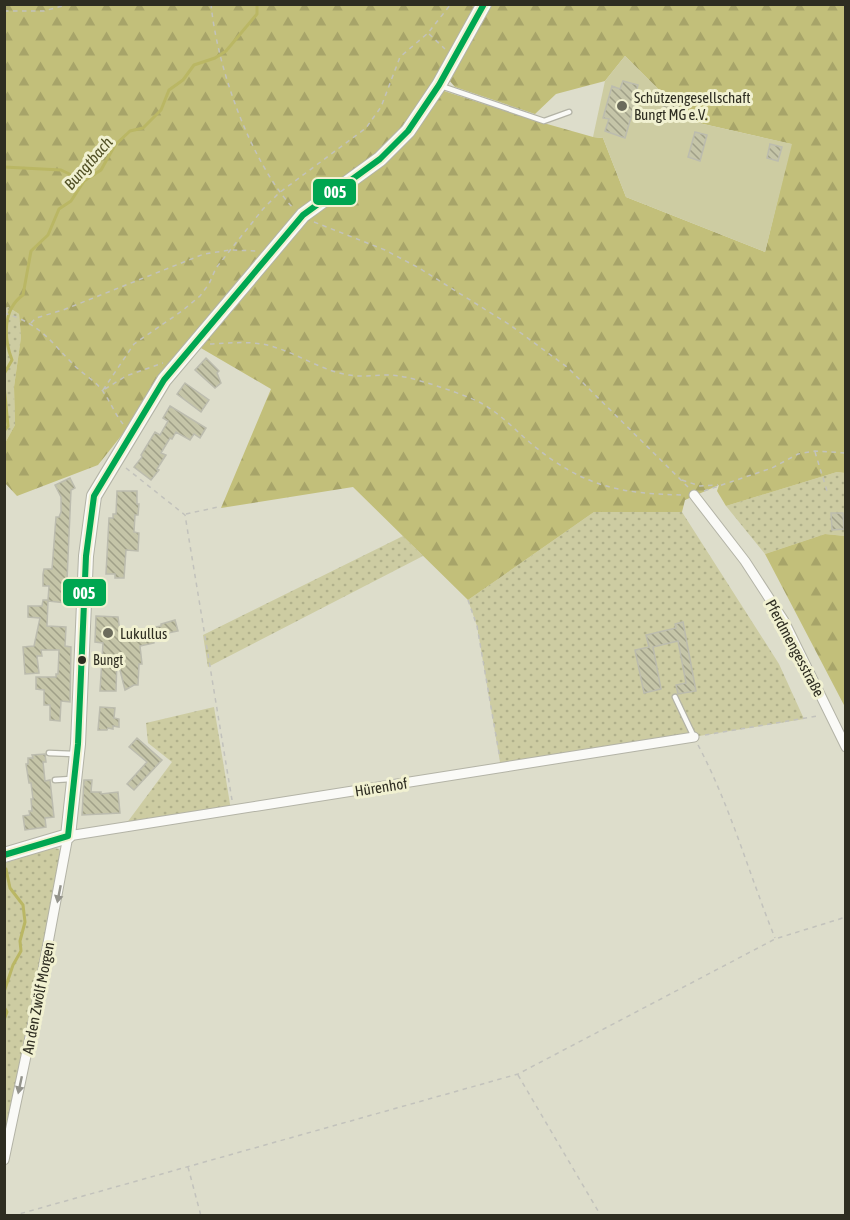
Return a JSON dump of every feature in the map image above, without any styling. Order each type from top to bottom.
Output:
[{"type":"street","points":[[4,855],[68,836],[77,754],[86,556],[94,496],[164,380],[303,215],[380,159],[408,131],[439,85],[484,4]]},
{"type":"street","name":"Pferdmengesstraße","points":[[694,495],[746,561],[784,621],[846,747]]},
{"type":"street","name":"Hürenhof","points":[[68,836],[694,737]]},
{"type":"street","name":"An den Zwölf Morgen","points":[[4,1160],[41,984],[68,836]]},
{"type":"lane","points":[[439,85],[544,121],[568,112]]},
{"type":"lane","points":[[675,697],[694,737]]},
{"type":"lane","points":[[50,753],[77,754]]},
{"type":"lane","points":[[55,780],[74,779]]},
{"type":"path","points":[[4,11],[44,11],[69,4]]},
{"type":"path","points":[[211,4],[217,47],[237,109],[279,193],[294,209],[419,268],[510,325],[567,367],[681,479],[700,486],[721,485]]},
{"type":"path","points":[[103,390],[134,344],[200,296],[209,284],[216,268],[263,209],[279,193],[366,128],[381,107],[399,57],[428,33],[451,4]]},
{"type":"path","points":[[428,33],[454,57]]},
{"type":"path","points":[[31,323],[36,318],[63,310],[204,254],[230,250],[253,252],[276,248]]},
{"type":"path","points":[[5,313],[31,323],[56,344],[103,390],[116,415],[131,434]]},
{"type":"path","points":[[194,344],[258,343],[278,348],[323,368],[349,375],[401,376],[422,382],[480,402],[496,412],[547,457],[577,476],[599,485],[627,492],[694,495],[772,468],[798,454],[814,451],[846,453]]},
{"type":"path","points":[[103,390],[126,376],[150,366],[179,360]]},
{"type":"path","points":[[814,451],[827,491]]},
{"type":"path","points":[[115,459],[185,515],[234,810]]},
{"type":"path","points":[[185,515],[218,507]]},
{"type":"path","points":[[468,600],[477,626],[501,768]]},
{"type":"path","points":[[775,939],[708,763],[694,737],[829,714]]},
{"type":"path","points":[[12,1215],[518,1074],[775,939],[846,917]]},
{"type":"path","points":[[518,1074],[601,1215]]},
{"type":"path","points":[[188,1166],[201,1215]]},
{"type":"green space","points":[[5,5],[480,5],[441,90],[533,120],[603,138],[626,197],[765,252],[791,144],[690,121],[625,56],[605,81],[556,94],[535,114],[455,87],[448,79],[492,5],[845,5],[845,473],[837,472],[726,506],[717,491],[719,485],[685,500],[682,512],[594,512],[468,600],[353,487],[221,508],[271,389],[194,344],[98,465],[17,496],[5,483],[5,443],[15,425],[14,387],[21,337],[19,314],[8,307],[5,308]]},
{"type":"green space","points":[[625,56],[690,121],[792,144],[765,252],[626,197],[603,138],[593,137],[605,81]]},
{"type":"green space","points":[[8,307],[19,314],[21,337],[14,387],[15,425],[5,443],[4,308]]},
{"type":"green space","points":[[837,472],[845,473],[845,536],[825,534],[765,554],[726,506]]},
{"type":"green space","points":[[594,512],[682,512],[779,664],[804,719],[501,768],[477,626],[468,600]]},
{"type":"green space","points":[[825,534],[845,536],[845,707],[765,554]]},
{"type":"green space","points":[[403,536],[423,556],[208,667],[203,635]]},
{"type":"green space","points":[[214,707],[231,810],[126,824],[172,762],[148,743],[146,723]]},
{"type":"green space","points":[[53,848],[59,849],[63,857],[5,1147],[5,863]]},
{"type":"building","points":[[623,81],[638,85],[636,93],[638,94],[625,138],[605,131],[609,119],[603,118],[612,86],[620,89]]},
{"type":"building","points":[[665,102],[679,107],[675,120],[661,116]]},
{"type":"building","points":[[695,132],[707,135],[700,161],[688,157]]},
{"type":"building","points":[[770,144],[782,147],[778,161],[767,158]]},
{"type":"building","points":[[206,358],[219,371],[217,373],[221,383],[215,388],[195,370]]},
{"type":"building","points":[[185,383],[209,400],[201,412],[177,394]]},
{"type":"building","points":[[170,406],[206,428],[200,438],[194,434],[190,440],[176,432],[161,453],[166,455],[151,480],[134,467],[155,432],[160,435],[168,421],[163,418]]},
{"type":"building","points":[[70,478],[75,488],[71,490],[66,603],[48,601],[47,626],[66,627],[65,646],[71,647],[70,702],[61,701],[60,721],[50,720],[50,705],[44,705],[44,690],[36,689],[36,677],[56,677],[58,674],[59,650],[41,650],[42,656],[37,656],[39,673],[25,674],[23,647],[34,646],[40,618],[28,617],[28,606],[42,606],[43,600],[48,600],[49,586],[43,586],[43,574],[44,569],[52,569],[56,517],[59,517],[61,512],[61,497],[55,485]]},
{"type":"building","points":[[117,491],[137,491],[137,504],[139,504],[138,515],[135,515],[134,532],[139,533],[138,551],[126,550],[124,578],[115,578],[115,574],[106,574],[109,518],[113,518],[113,514],[116,514]]},
{"type":"building","points":[[831,513],[843,513],[844,529],[832,530]]},
{"type":"building","points":[[96,616],[118,617],[120,631],[126,630],[126,633],[161,626],[161,624],[175,620],[178,631],[153,636],[154,643],[140,646],[142,664],[139,664],[138,685],[125,690],[117,658],[116,691],[100,691],[103,643],[95,642]]},
{"type":"building","points":[[683,622],[696,691],[678,694],[676,685],[686,683],[678,641],[653,647],[661,689],[644,693],[635,650],[649,647],[646,635],[676,628],[675,624]]},
{"type":"building","points":[[100,707],[115,708],[114,718],[119,719],[119,727],[113,726],[113,729],[98,730]]},
{"type":"building","points":[[137,738],[162,760],[134,790],[127,784],[147,762],[129,747]]},
{"type":"building","points":[[45,754],[46,762],[43,762],[45,781],[50,780],[54,817],[45,818],[46,827],[25,830],[23,816],[30,815],[31,799],[33,799],[26,764],[28,764],[28,758],[33,758],[32,755]]},
{"type":"building","points":[[84,780],[92,780],[91,792],[101,792],[101,794],[118,792],[120,813],[82,815]]},
{"type":"waterway","name":"Bungtbach","points":[[4,374],[12,360],[6,334],[8,317],[16,301],[23,295],[31,251],[48,235],[59,209],[71,201],[84,181],[101,170],[115,145],[130,131],[143,128],[161,110],[169,90],[183,80],[194,65],[215,58],[226,51],[257,14],[257,4]]},
{"type":"waterway","points":[[4,167],[61,170],[84,181]]},
{"type":"waterway","name":"Bungtbach","points":[[4,385],[8,426],[4,431]]},
{"type":"waterway","name":"Bungtbach","points":[[4,992],[13,965],[21,951],[20,941],[25,922],[23,905],[10,888],[6,869]]},
{"type":"waterway","name":"Bungtbach","points":[[4,1007],[7,1012],[4,1020]]},
{"type":"transit line","name":"005","points":[[68,836],[78,744],[86,556],[94,496],[164,380],[303,215],[380,159],[408,131],[439,85],[484,4]]},
{"type":"transit line","name":"005","points":[[4,855],[68,836]]},
{"type":"place","name":"Schützengesellschaft Bungt MG e.V.","points":[[622,106]]},
{"type":"place","name":"Lukullus","points":[[108,633]]},
{"type":"place","name":"Bungt","points":[[82,660]]}]
